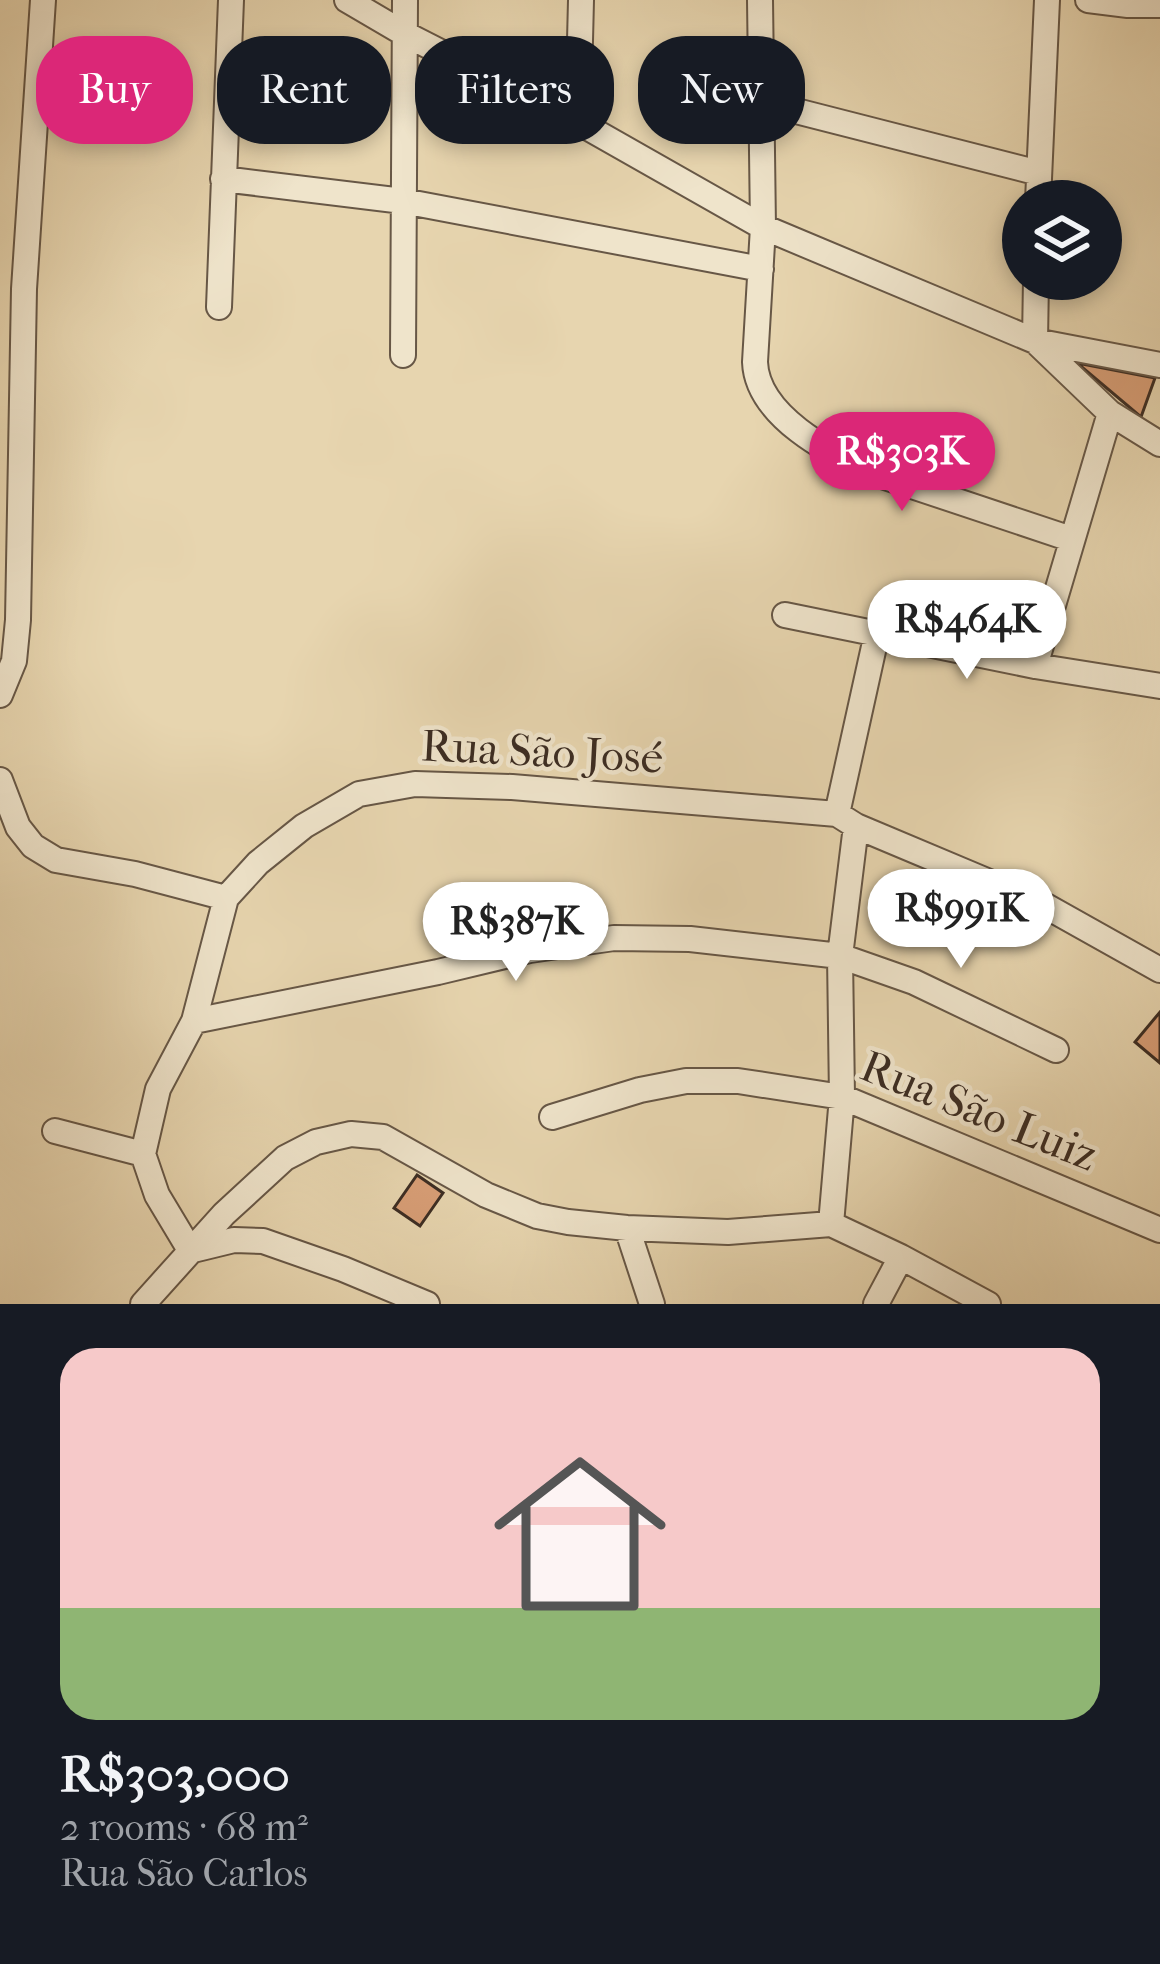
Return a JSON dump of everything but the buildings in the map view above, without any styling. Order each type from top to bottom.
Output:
[{"type":"street","points":[[0,695],[14,662],[18,620],[10,502],[12,291],[43,0]]},
{"type":"street","points":[[219,307],[231,0]]},
{"type":"street","points":[[347,0],[415,39]]},
{"type":"street","points":[[403,355],[405,0]]},
{"type":"street","points":[[579,36],[580,0]]},
{"type":"street","points":[[760,0],[760,36]]},
{"type":"street","points":[[1039,180],[1047,0]]},
{"type":"street","points":[[1088,0],[1160,5]]},
{"type":"street","points":[[805,113],[1039,173]]},
{"type":"street","points":[[614,142],[764,227],[1035,341],[1160,364]]},
{"type":"street","points":[[762,144],[764,227],[756,378],[761,390],[811,439],[858,466],[1071,539]]},
{"type":"street","points":[[223,178],[403,201],[761,269]]},
{"type":"street","points":[[1036,300],[1035,341],[1110,413],[1160,444]]},
{"type":"street","points":[[1035,666],[1110,413]]},
{"type":"street","points":[[785,615],[1035,666],[1160,686]]},
{"type":"street","points":[[831,1224],[842,1097],[840,956],[847,820],[877,633]]},
{"type":"street","points":[[0,780],[18,827],[33,846],[56,860],[226,898]]},
{"type":"street","name":"Rua São José","points":[[143,1154],[158,1089],[194,1021],[226,898],[258,863],[304,826],[359,794],[415,784],[512,787],[847,820],[1044,904],[1160,970]]},
{"type":"street","points":[[194,1021],[530,950],[614,938],[690,939],[840,956],[914,982],[1056,1050]]},
{"type":"street","name":"Rua São Luiz","points":[[552,1117],[686,1081],[738,1081],[842,1097],[1160,1230]]},
{"type":"street","points":[[56,1131],[143,1154],[157,1195],[190,1250]]},
{"type":"street","points":[[143,1304],[224,1214],[285,1157],[316,1142],[351,1134],[383,1137],[486,1195],[537,1216],[568,1222],[728,1232],[831,1224],[988,1304]]},
{"type":"street","points":[[627,1228],[652,1304]]},
{"type":"street","points":[[190,1250],[234,1240],[262,1241],[428,1304]]},
{"type":"street","points":[[876,1304],[901,1256]]}]
